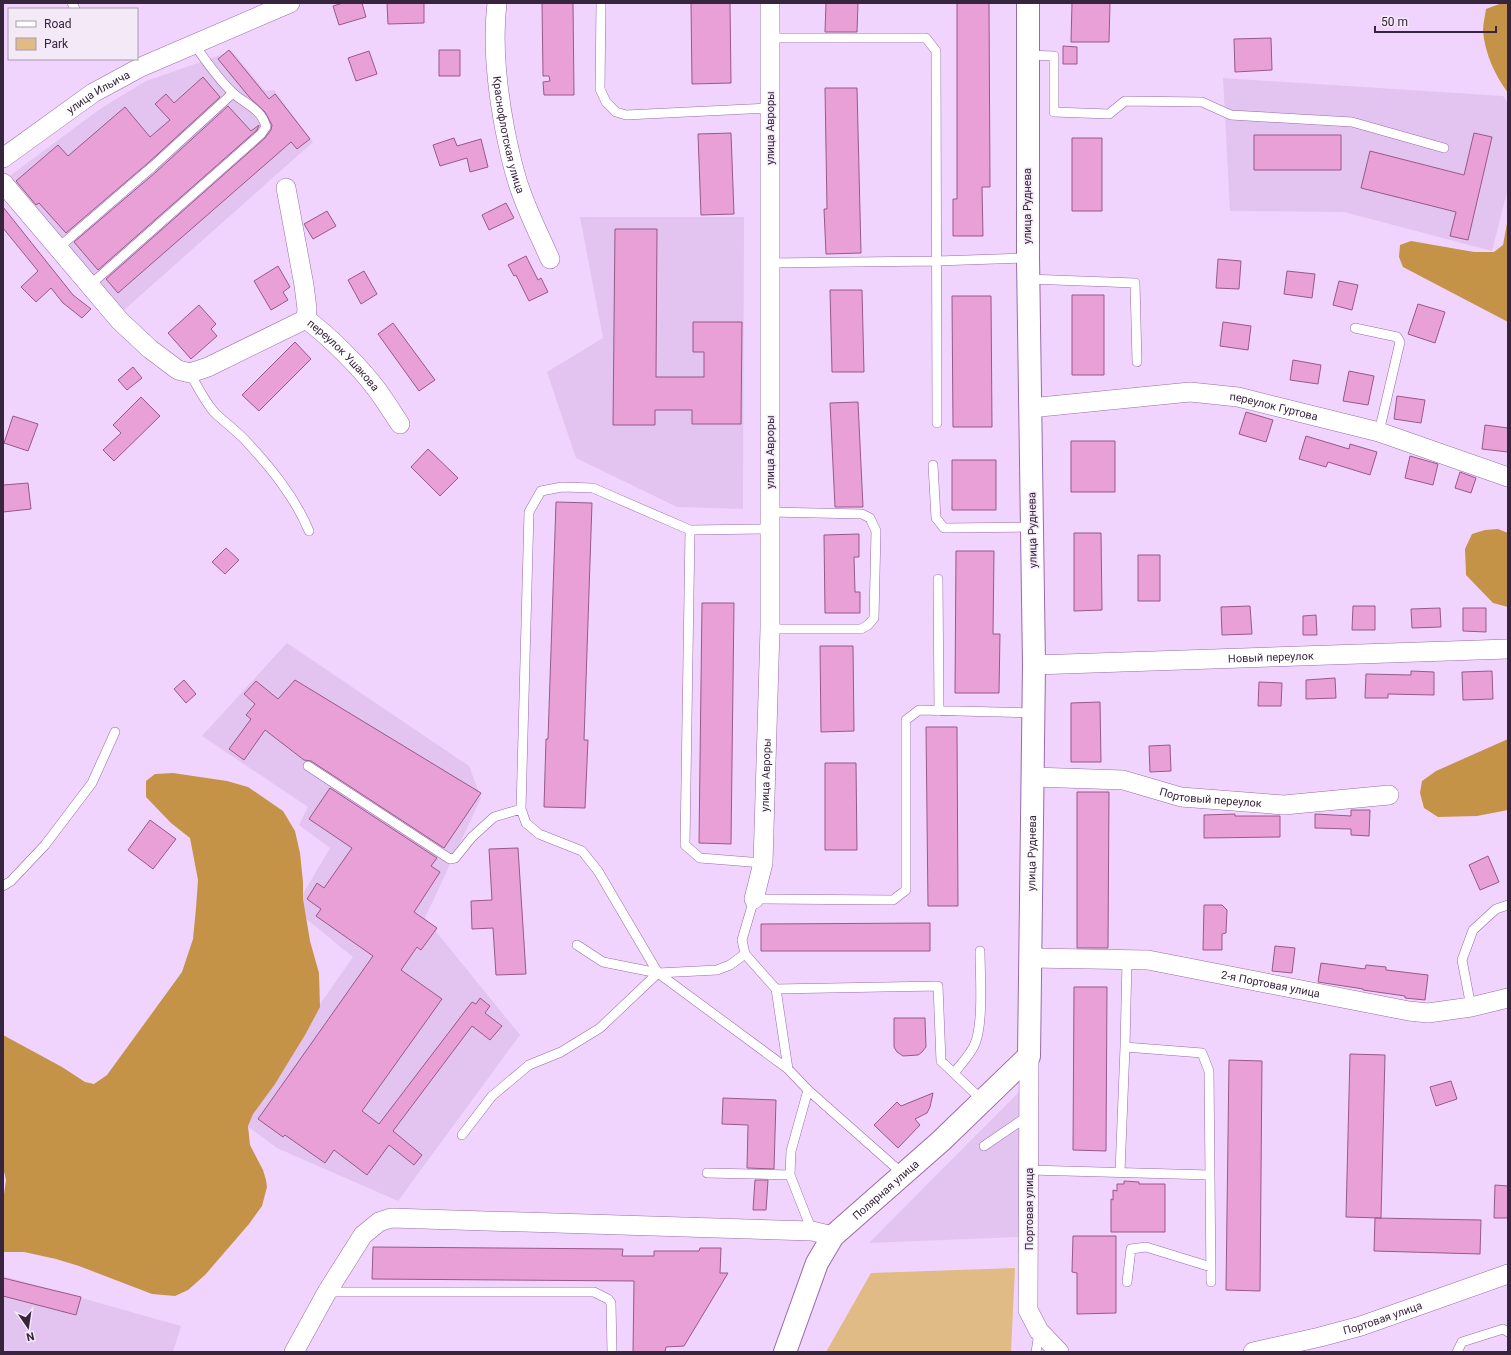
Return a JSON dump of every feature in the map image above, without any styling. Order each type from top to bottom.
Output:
[{"type":"main road","name":"улица Руднева","points":[[1028,3],[1028,269],[1034,665],[1029,1056]]},
{"type":"main road","name":"Полярная улица","points":[[785,1352],[816,1263],[834,1236],[941,1141],[1029,1056]]},
{"type":"street","name":"улица Ильича","points":[[3,158],[93,93],[138,63],[194,44],[290,3]]},
{"type":"street","name":"Краснофлотская улица","points":[[497,3],[494,23],[495,64],[510,152],[520,189],[550,259]]},
{"type":"street","name":"улица Авроры","points":[[754,899],[763,863],[770,629],[770,3]]},
{"type":"street","points":[[3,183],[120,321],[150,349],[178,370],[190,373],[208,366],[306,319]]},
{"type":"street","name":"переулок Ушакова","points":[[286,188],[304,285],[307,309],[306,319],[317,327],[377,389],[400,424]]},
{"type":"street","name":"переулок Гуртова","points":[[1030,408],[1190,392],[1238,397],[1378,432],[1508,477]]},
{"type":"street","name":"Новый переулок","points":[[1034,665],[1508,649]]},
{"type":"street","name":"Портовый переулок","points":[[1032,777],[1123,780],[1181,797],[1284,804],[1389,795]]},
{"type":"street","name":"2-я Портовая улица","points":[[1031,958],[1148,960],[1409,1011],[1428,1013],[1471,1007],[1508,998]]},
{"type":"street","name":"Портовая улица","points":[[1029,1056],[1028,1310],[1039,1331],[1059,1352]]},
{"type":"street","points":[[294,1352],[327,1292],[363,1235],[379,1222],[391,1218],[812,1231],[834,1236]]},
{"type":"street","name":"Портовая улица","points":[[1253,1352],[1361,1326],[1508,1274]]},
{"type":"lane","points":[[601,3],[600,89],[606,102],[616,112],[626,115],[770,108]]},
{"type":"lane","points":[[771,38],[926,38],[936,51],[937,423]]},
{"type":"lane","points":[[90,285],[261,134],[266,127],[265,121],[253,107],[234,93],[218,77],[194,44]]},
{"type":"lane","points":[[1027,55],[1054,56],[1054,112],[1108,114],[1125,101],[1202,102],[1232,115],[1352,122],[1444,148]]},
{"type":"lane","points":[[58,248],[152,167],[234,93]]},
{"type":"lane","points":[[770,263],[937,262],[1028,269],[1135,283],[1136,362]]},
{"type":"lane","points":[[1355,328],[1397,337],[1400,342],[1378,432]]},
{"type":"lane","points":[[190,373],[204,398],[215,412],[245,440],[285,489],[304,518],[309,531]]},
{"type":"lane","points":[[933,465],[936,518],[944,528],[1032,526]]},
{"type":"lane","points":[[770,629],[861,629],[868,625],[874,618],[876,532],[870,518],[862,514],[770,521],[690,530],[593,488],[562,487],[541,491],[529,512],[521,809],[526,822],[539,834],[582,851],[598,871],[658,973],[788,1069],[808,1090],[903,1174]]},
{"type":"lane","points":[[690,530],[685,845],[700,858],[763,863]]},
{"type":"lane","points":[[938,579],[940,711]]},
{"type":"lane","points":[[788,1069],[776,989],[745,954],[742,940],[754,899],[893,900],[906,890],[906,720],[919,710],[1033,713]]},
{"type":"lane","points":[[3,886],[11,881],[45,845],[92,783],[115,732]]},
{"type":"lane","points":[[308,766],[450,859],[455,858],[472,837],[494,817],[521,809]]},
{"type":"lane","points":[[1471,1007],[1462,960],[1472,930],[1496,909],[1508,905]]},
{"type":"lane","points":[[577,945],[603,962],[658,973],[717,970],[730,965],[745,954]]},
{"type":"lane","points":[[954,1073],[975,1045],[979,1029],[980,951]]},
{"type":"lane","points":[[1120,1172],[1125,1047],[1126,960]]},
{"type":"lane","points":[[462,1134],[492,1096],[529,1065],[561,1052],[600,1028],[658,973]]},
{"type":"lane","points":[[776,989],[938,986],[941,1061],[982,1100]]},
{"type":"lane","points":[[1125,1047],[1202,1053],[1209,1071],[1211,1282]]},
{"type":"lane","points":[[808,1090],[791,1151],[790,1175],[812,1231]]},
{"type":"lane","points":[[984,1146],[1029,1115]]},
{"type":"lane","points":[[1029,1170],[1210,1174]]},
{"type":"lane","points":[[707,1174],[790,1175]]},
{"type":"lane","points":[[1127,1282],[1131,1249],[1146,1247],[1211,1267]]},
{"type":"lane","points":[[327,1292],[594,1292],[608,1299],[611,1303],[612,1352]]},
{"type":"lane","points":[[1457,1352],[1462,1342],[1503,1329],[1508,1332]]},
{"type":"lane","points":[[1036,1352],[1039,1331]]},
{"type":"shaded area","points":[[1502,3],[1508,3],[1508,93],[1491,64],[1483,31],[1486,9]]},
{"type":"shaded area","points":[[232,51],[265,91],[274,90],[313,142],[123,311],[7,178],[100,109],[146,81]]},
{"type":"shaded area","points":[[1223,78],[1503,96],[1508,103],[1508,188],[1492,251],[1344,212],[1230,211]]},
{"type":"shaded area","points":[[580,217],[744,217],[743,509],[677,507],[576,458],[547,372],[603,338]]},
{"type":"shaded area","points":[[1508,218],[1508,322],[1403,267],[1399,257],[1400,245],[1411,241],[1474,252],[1494,252],[1503,245]]},
{"type":"shaded area","points":[[1498,529],[1508,533],[1508,607],[1493,603],[1466,575],[1465,549],[1472,534],[1485,530]]},
{"type":"shaded area","points":[[287,643],[469,766],[481,798],[425,918],[520,1035],[398,1201],[277,1148],[239,1120],[353,957],[294,909],[330,848],[299,825],[308,807],[202,736]]},
{"type":"shaded area","points":[[1508,739],[1508,810],[1477,816],[1438,817],[1424,808],[1420,793],[1422,781],[1436,771]]},
{"type":"shaded area","points":[[173,773],[227,781],[248,787],[283,811],[295,831],[300,853],[303,899],[310,941],[319,973],[320,1007],[275,1084],[253,1114],[248,1126],[250,1145],[263,1170],[266,1180],[267,1187],[262,1206],[249,1224],[205,1275],[188,1290],[175,1296],[152,1294],[79,1266],[56,1259],[24,1252],[3,1252],[3,1202],[6,1180],[3,1167],[3,1035],[62,1067],[85,1082],[94,1084],[107,1075],[182,972],[193,939],[198,880],[190,838],[171,823],[146,797],[146,781],[155,774]]},
{"type":"shaded area","points":[[1022,1089],[1020,1237],[869,1243]]},
{"type":"shaded area","points":[[3,1276],[181,1326],[173,1352],[3,1352]]},
{"type":"green space","points":[[1015,1268],[1011,1352],[826,1352],[871,1273]]},
{"type":"building","points":[[343,3],[362,3],[366,17],[339,25],[333,6]]},
{"type":"building","points":[[387,3],[424,3],[424,23],[388,24]]},
{"type":"building","points":[[542,3],[573,3],[574,95],[544,95],[543,82],[550,81],[549,76],[543,76]]},
{"type":"building","points":[[691,3],[730,3],[731,83],[692,84]]},
{"type":"building","points":[[826,3],[858,3],[857,32],[825,32]]},
{"type":"building","points":[[957,3],[989,3],[990,187],[982,187],[983,236],[953,236],[953,199],[957,199]]},
{"type":"building","points":[[1072,3],[1110,3],[1109,42],[1071,42]]},
{"type":"building","points":[[1271,38],[1272,70],[1235,72],[1234,39]]},
{"type":"building","points":[[1063,46],[1077,47],[1077,64],[1063,64]]},
{"type":"building","points":[[229,50],[269,99],[275,94],[310,139],[297,149],[291,142],[118,293],[106,279],[265,138],[271,130],[272,125],[265,112],[250,98],[218,59]]},
{"type":"building","points":[[439,50],[460,50],[460,76],[439,76]]},
{"type":"building","points":[[369,51],[377,74],[356,81],[348,58]]},
{"type":"building","points":[[203,77],[220,97],[148,163],[66,233],[39,203],[36,205],[16,181],[58,145],[68,156],[125,107],[150,137],[170,120],[155,104],[166,94],[174,103]]},
{"type":"building","points":[[825,88],[857,88],[861,253],[826,254],[824,209],[827,209]]},
{"type":"building","points":[[228,106],[251,131],[259,125],[257,130],[98,270],[74,242],[156,172]]},
{"type":"building","points":[[731,133],[734,214],[701,215],[698,134]]},
{"type":"building","points":[[1474,133],[1492,137],[1468,240],[1450,236],[1456,212],[1361,188],[1370,151],[1464,175]]},
{"type":"building","points":[[1254,135],[1341,135],[1341,170],[1254,170]]},
{"type":"building","points":[[454,138],[457,146],[481,139],[488,167],[470,172],[467,158],[440,166],[433,145]]},
{"type":"building","points":[[1072,138],[1102,138],[1102,211],[1072,211]]},
{"type":"building","points":[[506,203],[514,218],[489,230],[482,215]]},
{"type":"building","points":[[3,207],[73,295],[91,309],[82,318],[63,303],[51,288],[36,302],[21,287],[38,271],[3,228]]},
{"type":"building","points":[[327,211],[336,226],[313,239],[304,224]]},
{"type":"building","points":[[615,229],[657,229],[656,377],[704,377],[704,352],[693,352],[693,322],[742,322],[741,424],[692,424],[692,410],[655,410],[655,425],[613,425]]},
{"type":"building","points":[[526,256],[538,280],[541,278],[548,292],[529,301],[516,275],[514,276],[508,265]]},
{"type":"building","points":[[1218,259],[1241,261],[1239,289],[1216,288]]},
{"type":"building","points":[[278,266],[290,287],[283,292],[288,300],[271,310],[254,281]]},
{"type":"building","points":[[364,271],[377,294],[361,304],[348,280]]},
{"type":"building","points":[[1287,271],[1315,274],[1312,298],[1284,294]]},
{"type":"building","points":[[1339,281],[1358,285],[1352,310],[1333,305]]},
{"type":"building","points":[[830,290],[862,290],[864,372],[832,372]]},
{"type":"building","points":[[1072,295],[1104,295],[1104,375],[1072,375]]},
{"type":"building","points":[[952,296],[991,296],[992,427],[953,427]]},
{"type":"building","points":[[1418,304],[1445,312],[1435,343],[1408,334]]},
{"type":"building","points":[[199,305],[216,324],[211,329],[217,336],[191,359],[168,333]]},
{"type":"building","points":[[1223,322],[1251,326],[1248,350],[1220,346]]},
{"type":"building","points":[[393,323],[435,380],[419,391],[378,334]]},
{"type":"building","points":[[295,342],[311,359],[259,411],[242,395]]},
{"type":"building","points":[[1293,360],[1321,365],[1318,384],[1290,380]]},
{"type":"building","points":[[133,367],[142,378],[127,390],[118,380]]},
{"type":"building","points":[[1349,371],[1374,376],[1368,405],[1343,401]]},
{"type":"building","points":[[1397,396],[1425,400],[1421,423],[1394,419]]},
{"type":"building","points":[[141,397],[160,416],[114,461],[103,450],[121,433],[113,425]]},
{"type":"building","points":[[858,402],[863,507],[835,507],[830,403]]},
{"type":"building","points":[[1246,412],[1273,420],[1266,442],[1239,434]]},
{"type":"building","points":[[13,416],[38,424],[28,451],[4,443]]},
{"type":"building","points":[[1485,425],[1508,428],[1508,452],[1482,449]]},
{"type":"building","points":[[1306,436],[1349,449],[1350,444],[1377,452],[1370,475],[1328,462],[1326,467],[1299,459]]},
{"type":"building","points":[[1071,441],[1115,441],[1115,492],[1071,492]]},
{"type":"building","points":[[428,449],[458,478],[440,496],[411,467]]},
{"type":"building","points":[[1410,456],[1438,464],[1433,485],[1405,478]]},
{"type":"building","points":[[952,460],[996,460],[996,510],[952,510]]},
{"type":"building","points":[[1460,472],[1476,478],[1471,493],[1455,488]]},
{"type":"building","points":[[28,483],[31,509],[3,512],[3,485]]},
{"type":"building","points":[[556,502],[592,503],[584,740],[588,740],[585,808],[544,807],[546,739],[548,739]]},
{"type":"building","points":[[1074,533],[1101,533],[1102,610],[1074,611]]},
{"type":"building","points":[[859,534],[859,557],[854,557],[855,592],[860,592],[860,613],[825,613],[824,535]]},
{"type":"building","points":[[226,548],[239,560],[225,574],[212,562]]},
{"type":"building","points":[[956,551],[994,551],[993,634],[1000,634],[999,693],[955,693]]},
{"type":"building","points":[[1138,555],[1160,555],[1160,601],[1138,601]]},
{"type":"building","points":[[702,603],[734,603],[731,844],[699,843]]},
{"type":"building","points":[[1250,606],[1252,634],[1222,635],[1221,607]]},
{"type":"building","points":[[1353,606],[1375,606],[1375,630],[1352,630]]},
{"type":"building","points":[[1440,608],[1441,627],[1412,628],[1411,609]]},
{"type":"building","points":[[1463,608],[1486,608],[1486,632],[1463,631]]},
{"type":"building","points":[[1316,615],[1317,635],[1303,635],[1303,616]]},
{"type":"building","points":[[820,646],[853,646],[854,731],[821,732]]},
{"type":"building","points":[[1411,671],[1434,672],[1434,695],[1388,694],[1388,698],[1365,698],[1366,674],[1411,675]]},
{"type":"building","points":[[1492,671],[1493,699],[1463,700],[1462,672]]},
{"type":"building","points":[[1335,678],[1336,698],[1306,699],[1306,680]]},
{"type":"building","points":[[184,680],[196,694],[186,703],[174,689]]},
{"type":"building","points":[[295,680],[481,793],[444,848],[311,761],[304,760],[265,730],[244,760],[229,749],[251,719],[246,715],[255,704],[244,694],[256,681],[278,699]]},
{"type":"building","points":[[1259,682],[1282,683],[1281,706],[1258,706]]},
{"type":"building","points":[[1100,702],[1101,762],[1071,762],[1071,703]]},
{"type":"building","points":[[926,727],[957,727],[958,906],[928,906]]},
{"type":"building","points":[[1170,745],[1171,771],[1150,772],[1149,746]]},
{"type":"building","points":[[825,763],[856,763],[857,850],[825,850]]},
{"type":"building","points":[[330,788],[437,858],[431,866],[440,872],[414,912],[437,928],[421,950],[417,947],[401,970],[442,999],[362,1111],[379,1124],[472,1002],[476,1004],[480,998],[490,1006],[485,1013],[502,1026],[490,1040],[472,1026],[393,1131],[422,1155],[414,1165],[389,1145],[367,1175],[334,1150],[325,1163],[285,1135],[283,1137],[258,1119],[373,956],[316,916],[321,909],[307,899],[317,883],[324,888],[352,848],[309,819]]},
{"type":"building","points":[[1077,792],[1109,792],[1108,948],[1077,948]]},
{"type":"building","points":[[1351,810],[1370,810],[1369,836],[1351,835],[1351,829],[1315,828],[1315,814],[1351,816]]},
{"type":"building","points":[[1235,814],[1235,816],[1280,816],[1280,837],[1204,838],[1204,815]]},
{"type":"building","points":[[150,820],[176,839],[153,869],[128,850]]},
{"type":"building","points":[[518,848],[526,974],[496,975],[493,928],[472,929],[471,901],[492,900],[489,849]]},
{"type":"building","points":[[1488,856],[1499,882],[1480,890],[1469,865]]},
{"type":"building","points":[[1204,905],[1222,905],[1227,910],[1226,933],[1222,934],[1222,950],[1203,950]]},
{"type":"building","points":[[930,923],[930,951],[761,951],[761,924]]},
{"type":"building","points":[[1275,946],[1295,948],[1292,973],[1272,971]]},
{"type":"building","points":[[1321,963],[1365,969],[1366,965],[1386,967],[1386,970],[1428,975],[1425,1000],[1405,998],[1405,996],[1318,982]]},
{"type":"building","points":[[1074,987],[1107,987],[1106,1151],[1073,1150]]},
{"type":"building","points":[[894,1018],[925,1018],[926,1047],[918,1055],[903,1056],[897,1052],[894,1047]]},
{"type":"building","points":[[1350,1054],[1385,1055],[1381,1218],[1346,1217]]},
{"type":"building","points":[[1229,1060],[1262,1061],[1260,1291],[1226,1290]]},
{"type":"building","points":[[1451,1081],[1457,1099],[1436,1106],[1430,1087]]},
{"type":"building","points":[[933,1093],[927,1113],[915,1119],[920,1125],[898,1148],[874,1125],[897,1102],[901,1106]]},
{"type":"building","points":[[723,1098],[776,1100],[774,1169],[747,1168],[748,1125],[722,1124]]},
{"type":"building","points":[[755,1180],[768,1180],[766,1210],[753,1210]]},
{"type":"building","points":[[1124,1181],[1139,1182],[1139,1184],[1165,1184],[1165,1232],[1111,1232],[1111,1199],[1113,1200],[1113,1190],[1117,1191],[1117,1184],[1124,1184]]},
{"type":"building","points":[[1495,1185],[1508,1186],[1508,1218],[1494,1218]]},
{"type":"building","points":[[1375,1218],[1481,1220],[1480,1254],[1374,1251]]},
{"type":"building","points":[[1073,1236],[1116,1236],[1116,1313],[1077,1314],[1077,1273],[1072,1272]]},
{"type":"building","points":[[373,1247],[623,1249],[622,1256],[654,1256],[654,1251],[699,1251],[700,1248],[721,1248],[720,1273],[728,1273],[684,1346],[666,1347],[665,1352],[633,1352],[634,1281],[372,1279]]},
{"type":"building","points":[[3,1278],[81,1297],[76,1315],[3,1296]]}]
